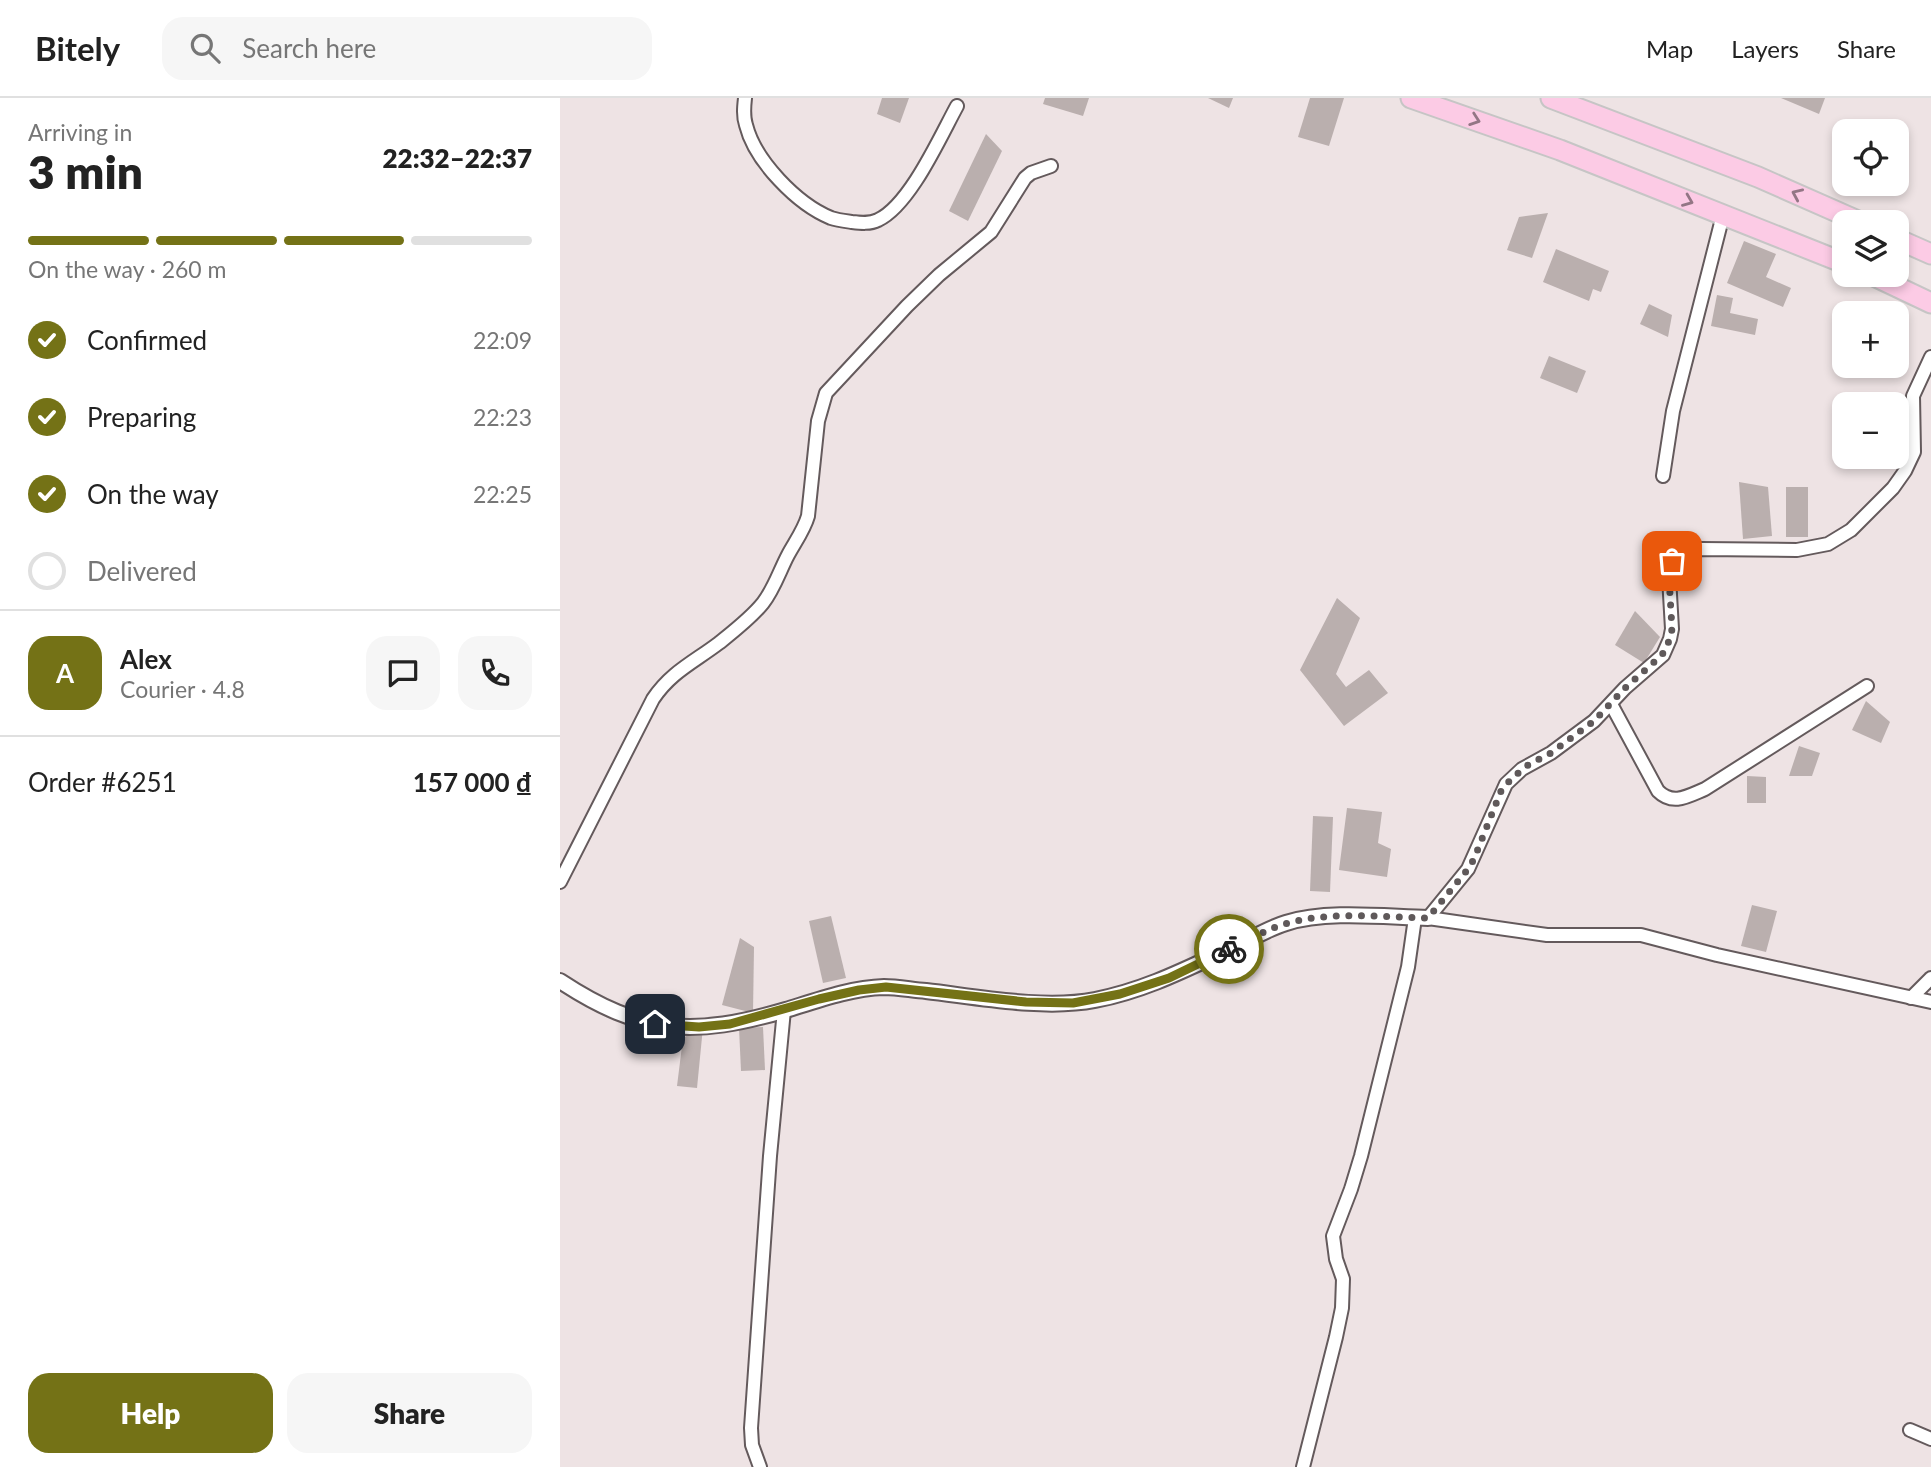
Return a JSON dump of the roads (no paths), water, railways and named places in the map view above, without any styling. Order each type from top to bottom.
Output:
[{"type":"main road","points":[[1411,98],[1560,150],[1832,257]]},
{"type":"main road","points":[[1551,98],[1758,177],[1833,210]]},
{"type":"main road","points":[[1909,247],[1931,254]]},
{"type":"main road","points":[[1900,287],[1931,303]]},
{"type":"street","points":[[745,98],[745,124],[752,143],[768,167],[814,209],[833,219],[864,224],[876,222],[892,212],[918,177],[957,106]]},
{"type":"street","points":[[560,882],[661,686],[679,669],[747,620],[770,593],[806,523],[818,421],[826,393],[907,306],[939,275],[991,232],[1025,178],[1051,166]]},
{"type":"street","points":[[1663,475],[1673,411],[1723,215]]},
{"type":"street","points":[[1303,1467],[1342,1308],[1343,1279],[1336,1259],[1333,1236],[1351,1189],[1422,918],[1468,869],[1506,784],[1528,765],[1551,753],[1594,721],[1625,688],[1654,664],[1667,648],[1673,621],[1669,577],[1670,567],[1676,556],[1683,551],[1701,549],[1797,550],[1828,544],[1851,530],[1893,488],[1911,460],[1915,442],[1913,396],[1931,357]]},
{"type":"street","points":[[1611,704],[1658,791],[1665,797],[1681,799],[1705,789],[1867,686]]},
{"type":"street","points":[[560,981],[598,1003],[635,1019],[676,1027],[730,1024],[859,990],[886,987],[1026,1002],[1073,1003],[1120,994],[1169,978],[1285,923],[1316,917],[1366,916],[1422,918],[1547,935],[1641,935],[1717,955],[1931,1002]]},
{"type":"street","points":[[1912,998],[1931,978]]},
{"type":"street","points":[[760,1467],[752,1445],[751,1428],[770,1156],[784,1010]]},
{"type":"street","points":[[1910,1430],[1931,1439]]}]
